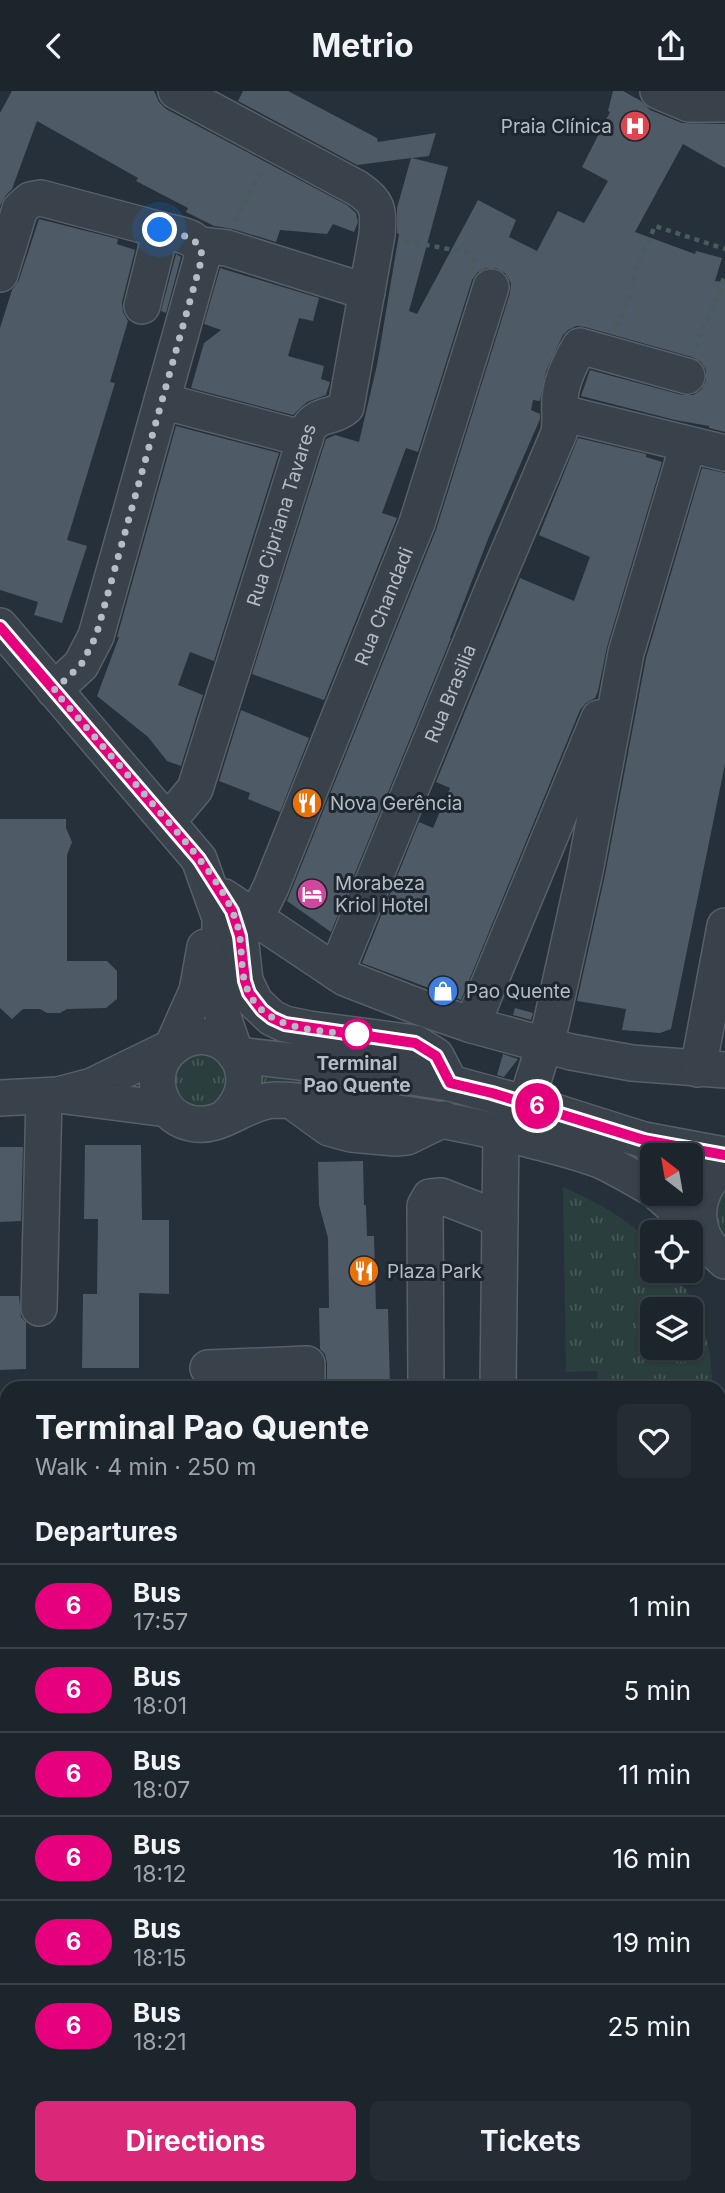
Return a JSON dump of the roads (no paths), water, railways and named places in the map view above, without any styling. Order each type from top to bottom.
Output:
[{"type":"street","name":"Rua Cipriana Tavares","points":[[168,821],[195,789],[312,422],[320,417],[340,413],[346,407],[378,226],[373,201],[367,195],[276,143],[176,91]]},
{"type":"street","points":[[658,91],[689,104],[725,104]]},
{"type":"street","points":[[0,274],[20,209],[36,198],[301,269],[367,292]]},
{"type":"street","points":[[142,306],[160,230]]},
{"type":"street","points":[[54,690],[81,665],[96,636],[202,258],[211,246]]},
{"type":"street","name":"Rua Chandadi","points":[[256,917],[271,887],[417,523],[491,287]]},
{"type":"street","name":"Rua Brasilia","points":[[336,972],[496,579],[559,433],[562,413],[560,398],[567,370],[580,346],[687,376]]},
{"type":"street","points":[[162,401],[305,439]]},
{"type":"street","points":[[562,413],[725,453]]},
{"type":"street","points":[[472,1025],[626,653],[688,445]]},
{"type":"street","points":[[0,627],[199,859],[232,911],[240,936],[245,981],[249,993],[262,1010],[285,1024],[415,1043],[436,1056],[450,1083]]},
{"type":"street","points":[[526,1103],[544,1046],[585,871],[626,653]]},
{"type":"street","points":[[199,859],[206,912],[204,962],[197,991],[172,1047],[158,1070],[160,1097],[176,1117],[188,1123],[214,1123],[251,1105],[273,1100],[398,1111],[501,1132],[601,1161],[640,1182]]},
{"type":"street","points":[[199,859],[220,918],[220,1004],[236,1055],[243,1067],[245,1081],[236,1107],[226,1117]]},
{"type":"street","points":[[224,897],[336,972],[380,993],[472,1025],[544,1046],[632,1063],[711,1070],[725,926]]},
{"type":"street","points":[[51,1096],[92,1086],[185,1040],[213,1038],[236,1055],[354,1068],[450,1083],[526,1103],[644,1140],[725,1155]]},
{"type":"street","points":[[39,1308],[51,1096]]},
{"type":"street","points":[[0,1098],[51,1096],[167,1109]]},
{"type":"street","points":[[498,1381],[501,1132]]},
{"type":"street","points":[[719,1260],[700,1227],[699,1206],[712,1177],[725,1167]]},
{"type":"street","points":[[426,1381],[425,1206],[430,1197],[441,1196],[500,1219]]},
{"type":"street","points":[[673,1206],[686,1218],[719,1260]]},
{"type":"street","points":[[208,1368],[307,1364],[307,1381]]},
{"type":"place","name":"Praia Clínica","points":[[635,126]]},
{"type":"place","name":"Nova Gerência","points":[[307,803]]},
{"type":"place","name":"Morabeza Kriol Hotel","points":[[312,894]]},
{"type":"place","name":"Pao Quente","points":[[443,991]]},
{"type":"place","name":"Terminal Pao Quente","points":[[357,1034]]},
{"type":"place","name":"Plaza Park","points":[[364,1271]]}]
